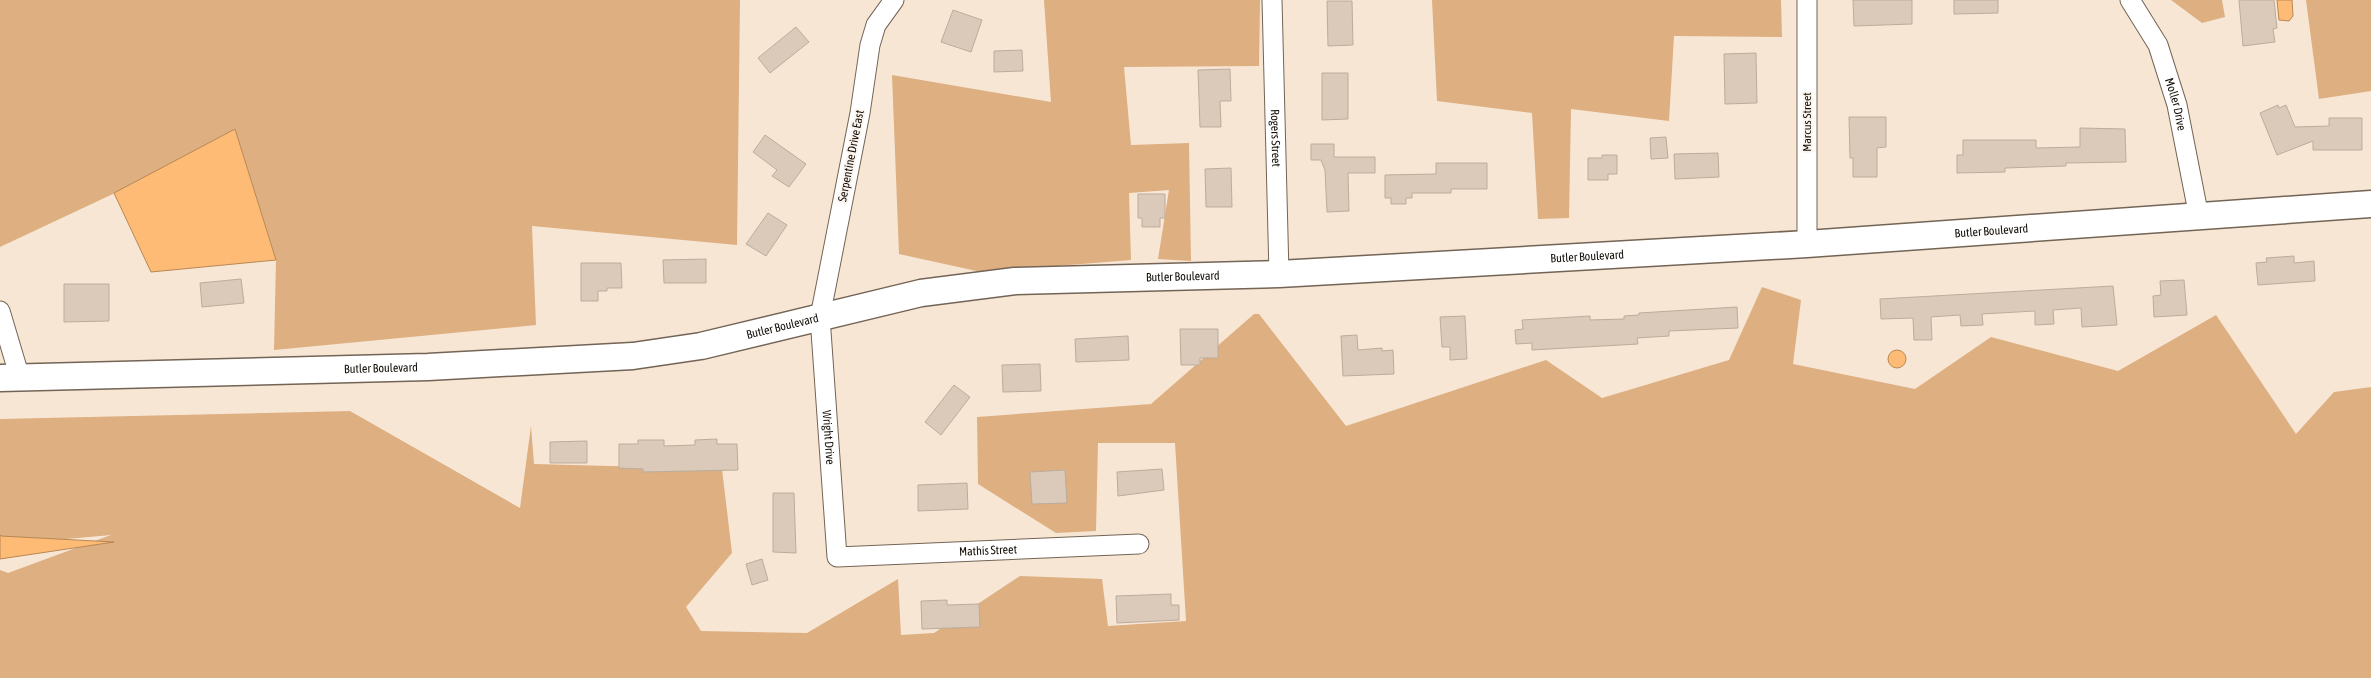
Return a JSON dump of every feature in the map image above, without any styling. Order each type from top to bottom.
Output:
[{"type":"street","name":"Serpentine Drive East","points":[[820,317],[860,113],[870,45],[876,25],[894,0]]},
{"type":"street","name":"Rogers Street","points":[[1272,0],[1279,274]]},
{"type":"street","name":"Marcus Street","points":[[1807,0],[1807,244]]},
{"type":"street","name":"Moller Drive","points":[[2130,0],[2158,45],[2174,96],[2199,217]]},
{"type":"street","name":"Butler Boulevard","points":[[10,378],[428,367],[633,356],[701,346],[921,293],[1015,281],[1279,274],[1807,244],[2371,204]]},
{"type":"street","points":[[0,311],[10,378]]},
{"type":"street","name":"Wright Drive","points":[[820,317],[837,556]]},
{"type":"street","name":"Mathis Street","points":[[837,556],[1139,544]]},
{"type":"shaded area","points":[[0,0],[740,0],[737,245],[532,226],[536,325],[274,350],[276,260],[235,129],[115,193],[0,247]]},
{"type":"shaded area","points":[[1044,0],[1260,0],[1259,66],[1124,67],[1131,145],[1189,143],[1191,261],[1158,259],[1169,190],[1129,193],[1131,260],[981,272],[899,254],[892,75],[1051,102]]},
{"type":"shaded area","points":[[1432,0],[1781,0],[1782,37],[1674,36],[1669,121],[1571,109],[1569,218],[1538,219],[1532,113],[1437,101]]},
{"type":"shaded area","points":[[2171,0],[2222,0],[2225,17],[2202,23]]},
{"type":"shaded area","points":[[2277,0],[2292,0],[2293,16],[2289,21],[2279,20]]},
{"type":"shaded area","points":[[2306,0],[2371,0],[2371,91],[2319,99]]},
{"type":"shaded area","points":[[235,129],[276,260],[151,272],[114,193]]},
{"type":"shaded area","points":[[1762,287],[1801,300],[1793,364],[1915,389],[1991,337],[2118,371],[2216,315],[2296,434],[2334,392],[2371,387],[2371,678],[0,678],[0,570],[8,573],[111,535],[0,545],[0,419],[350,411],[520,508],[531,426],[534,464],[722,469],[732,553],[686,607],[701,631],[807,633],[898,579],[901,635],[934,633],[1020,576],[1102,579],[1108,626],[1186,621],[1175,443],[1098,443],[1096,531],[1056,533],[978,484],[977,417],[1151,404],[1254,314],[1259,314],[1346,426],[1546,360],[1602,398],[1729,360]]},
{"type":"shaded area","points":[[1893,350],[1901,350],[1906,355],[1904,366],[1893,368],[1888,363],[1888,355]]},
{"type":"shaded area","points":[[1,536],[114,542],[0,559]]},
{"type":"building","points":[[1853,0],[1912,0],[1912,24],[1854,26]]},
{"type":"building","points":[[1954,0],[1998,0],[1998,13],[1954,14]]},
{"type":"building","points":[[2239,0],[2274,0],[2277,28],[2273,29],[2275,42],[2243,46]]},
{"type":"building","points":[[1327,1],[1352,1],[1353,45],[1328,46]]},
{"type":"building","points":[[953,10],[982,20],[971,52],[941,42]]},
{"type":"building","points":[[796,27],[809,42],[770,73],[758,58]]},
{"type":"building","points":[[1022,50],[1023,71],[994,72],[994,51]]},
{"type":"building","points":[[1756,53],[1757,103],[1725,104],[1724,54]]},
{"type":"building","points":[[1230,69],[1231,101],[1220,101],[1221,127],[1200,127],[1198,70]]},
{"type":"building","points":[[1322,73],[1348,73],[1348,119],[1322,120]]},
{"type":"building","points":[[2278,105],[2279,108],[2286,105],[2295,127],[2329,126],[2329,118],[2362,118],[2362,150],[2313,150],[2313,141],[2277,155],[2260,113]]},
{"type":"building","points":[[1849,117],[1886,117],[1886,147],[1877,148],[1877,177],[1853,177],[1853,158],[1850,158]]},
{"type":"building","points":[[2080,128],[2125,129],[2126,162],[2066,163],[2066,166],[2005,168],[2005,172],[1957,173],[1957,155],[1963,155],[1963,140],[2036,140],[2036,148],[2080,147]]},
{"type":"building","points":[[765,135],[806,164],[789,187],[772,176],[777,170],[753,152]]},
{"type":"building","points":[[1666,137],[1668,158],[1651,159],[1650,138]]},
{"type":"building","points":[[1311,144],[1334,144],[1334,157],[1375,157],[1375,173],[1348,173],[1349,211],[1327,212],[1325,170],[1321,160],[1311,160]]},
{"type":"building","points":[[1718,153],[1719,177],[1675,179],[1674,154]]},
{"type":"building","points":[[1602,155],[1617,155],[1617,174],[1608,174],[1608,180],[1588,180],[1588,158],[1602,158]]},
{"type":"building","points":[[1436,163],[1487,163],[1487,189],[1451,189],[1451,193],[1412,193],[1412,198],[1406,198],[1406,204],[1391,204],[1391,198],[1385,198],[1385,175],[1436,174]]},
{"type":"building","points":[[1231,168],[1232,207],[1206,207],[1205,169]]},
{"type":"building","points":[[1138,194],[1165,194],[1165,218],[1160,218],[1160,227],[1142,227],[1142,218],[1138,218]]},
{"type":"building","points":[[768,213],[787,225],[766,256],[746,244]]},
{"type":"building","points":[[2294,256],[2294,263],[2314,261],[2315,281],[2258,285],[2256,263],[2267,262],[2266,258]]},
{"type":"building","points":[[706,259],[706,283],[664,283],[663,260]]},
{"type":"building","points":[[581,263],[621,263],[622,288],[607,288],[607,291],[598,291],[598,301],[581,301]]},
{"type":"building","points":[[241,279],[244,303],[202,307],[200,283]]},
{"type":"building","points":[[2184,280],[2187,315],[2154,317],[2153,296],[2161,295],[2160,281]]},
{"type":"building","points":[[64,284],[109,284],[109,321],[64,322]]},
{"type":"building","points":[[2113,286],[2117,325],[2082,327],[2081,308],[2053,310],[2054,324],[2035,325],[2035,311],[1982,314],[1983,325],[1961,326],[1960,315],[1931,317],[1932,340],[1914,340],[1913,318],[1881,319],[1880,299]]},
{"type":"building","points":[[1737,307],[1738,328],[1669,331],[1669,336],[1637,338],[1638,344],[1532,350],[1532,343],[1516,344],[1515,330],[1523,329],[1522,320],[1590,316],[1590,320],[1624,319],[1624,316],[1639,315],[1639,313]]},
{"type":"building","points":[[1465,316],[1467,359],[1450,360],[1450,347],[1442,347],[1440,317]]},
{"type":"building","points":[[1180,329],[1218,329],[1218,358],[1200,358],[1200,365],[1181,365]]},
{"type":"building","points":[[1357,335],[1358,350],[1382,348],[1382,351],[1393,350],[1394,374],[1343,376],[1341,336]]},
{"type":"building","points":[[1128,336],[1129,360],[1076,362],[1075,339]]},
{"type":"building","points":[[1040,364],[1041,391],[1003,392],[1002,365]]},
{"type":"building","points":[[954,385],[970,397],[941,435],[925,422]]},
{"type":"building","points":[[717,439],[717,444],[737,444],[738,470],[643,472],[643,469],[619,468],[619,444],[638,444],[638,440],[664,440],[664,446],[695,445],[695,440]]},
{"type":"building","points":[[587,441],[587,463],[550,463],[550,442]]},
{"type":"building","points":[[1162,469],[1164,490],[1118,496],[1117,472]]},
{"type":"building","points":[[1065,470],[1067,503],[1032,504],[1030,472]]},
{"type":"building","points":[[967,483],[968,509],[918,511],[918,485]]},
{"type":"building","points":[[773,493],[794,493],[796,553],[773,552]]},
{"type":"building","points":[[762,559],[768,580],[752,585],[746,564]]},
{"type":"building","points":[[1171,594],[1171,605],[1179,605],[1179,620],[1117,623],[1116,596]]},
{"type":"building","points":[[947,600],[947,605],[979,604],[980,627],[922,629],[921,601]]}]
